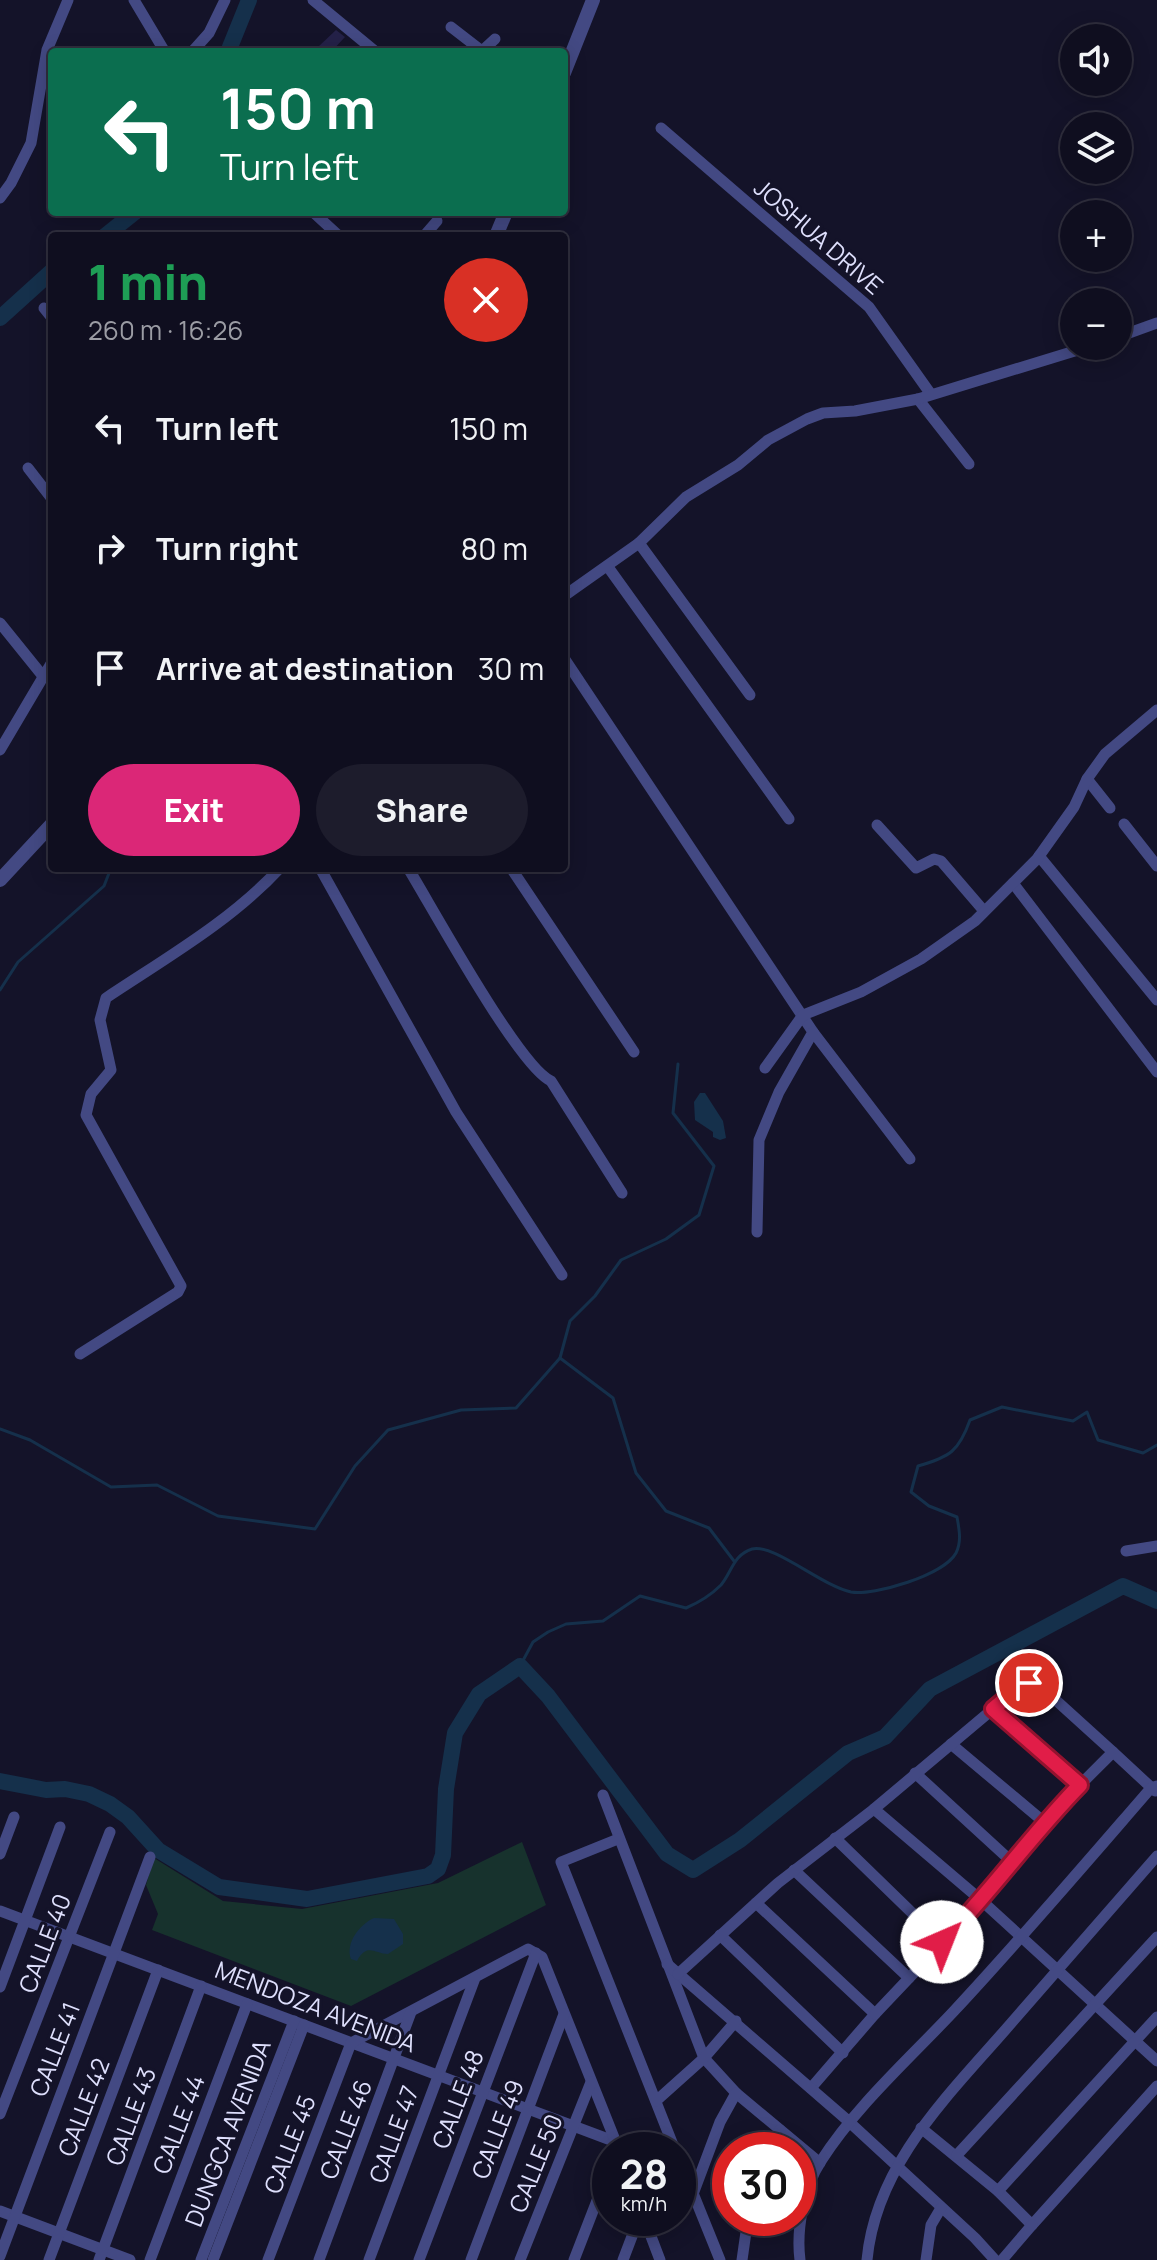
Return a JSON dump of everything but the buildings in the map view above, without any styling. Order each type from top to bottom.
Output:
[{"type":"street","points":[[0,198],[31,143],[47,50],[68,0]]},
{"type":"street","points":[[134,0],[163,48]]},
{"type":"street","points":[[196,48],[209,33],[225,0]]},
{"type":"street","points":[[313,0],[371,48]]},
{"type":"street","points":[[568,63],[593,0]]},
{"type":"street","points":[[451,27],[471,48]]},
{"type":"street","points":[[486,48],[495,39]]},
{"type":"street","name":"JOSHUA DRIVE","points":[[661,128],[869,307],[930,393]]},
{"type":"street","points":[[322,216],[336,232]]},
{"type":"street","points":[[427,232],[437,221]]},
{"type":"street","points":[[1132,332],[1157,323]]},
{"type":"street","points":[[568,593],[639,543],[686,497],[738,465],[768,440],[807,419],[823,413],[855,411],[918,399],[1060,356]]},
{"type":"street","points":[[918,399],[969,464]]},
{"type":"street","points":[[28,468],[48,494]]},
{"type":"street","points":[[639,543],[750,695]]},
{"type":"street","points":[[608,567],[789,819]]},
{"type":"street","points":[[0,623],[42,675]]},
{"type":"street","points":[[568,664],[813,1032],[910,1159]]},
{"type":"street","points":[[0,750],[48,667]]},
{"type":"street","points":[[765,1068],[803,1015],[861,992],[921,959],[984,911],[1039,856],[1074,807],[1087,779],[1105,754],[1157,710]]},
{"type":"street","points":[[1087,779],[1110,808]]},
{"type":"street","points":[[1124,824],[1157,866]]},
{"type":"street","points":[[877,825],[916,868],[934,859],[941,861],[984,911]]},
{"type":"street","points":[[0,880],[48,828]]},
{"type":"street","points":[[1039,856],[1157,1000]]},
{"type":"street","points":[[80,1354],[178,1292],[181,1286],[86,1115],[91,1094],[111,1070],[100,1020],[101,1010],[106,998],[249,900],[276,872]]},
{"type":"street","points":[[322,872],[456,1112],[562,1275]]},
{"type":"street","points":[[410,872],[518,1048],[541,1076],[551,1081],[622,1193]]},
{"type":"street","points":[[514,872],[634,1052]]},
{"type":"street","points":[[1013,883],[1157,1072]]},
{"type":"street","points":[[757,1232],[759,1140],[779,1092],[813,1032]]},
{"type":"street","points":[[1126,1551],[1157,1546]]},
{"type":"street","points":[[678,1974],[794,1870],[874,1809],[1018,1688],[1029,1683],[1038,1684],[1155,1789],[850,2123],[820,2163],[805,2202],[798,2247],[800,2260]]},
{"type":"street","points":[[993,1709],[1080,1785]]},
{"type":"street","points":[[951,1744],[1044,1822]]},
{"type":"street","points":[[811,2088],[875,2014],[982,1901],[1044,1822],[1113,1752]]},
{"type":"street","points":[[915,1773],[1012,1862]]},
{"type":"street","points":[[603,1795],[704,2058],[736,2093],[820,2163]]},
{"type":"street","points":[[874,1809],[982,1901],[1056,1972],[1157,2061]]},
{"type":"street","points":[[0,1854],[14,1817]]},
{"type":"street","points":[[0,1987],[60,1827]]},
{"type":"street","name":"CALLE 40","points":[[0,2114],[110,1832]]},
{"type":"street","points":[[835,1838],[942,1942]]},
{"type":"street","points":[[618,1839],[561,1862],[668,2132]]},
{"type":"street","points":[[867,2260],[878,2205],[921,2128],[1157,1856]]},
{"type":"street","name":"CALLE 41","points":[[0,2258],[150,1857]]},
{"type":"street","points":[[794,1870],[909,1978]]},
{"type":"street","points":[[756,1903],[875,2014]]},
{"type":"street","name":"MENDOZA AVENIDA","points":[[0,1911],[592,2135]]},
{"type":"street","points":[[720,1935],[843,2053]]},
{"type":"street","points":[[957,2155],[1157,1937]]},
{"type":"street","points":[[351,2043],[528,1949],[542,1957],[611,2132]]},
{"type":"street","name":"CALLE 48","points":[[419,2260],[536,1953]]},
{"type":"street","points":[[667,1964],[850,2123],[995,2260]]},
{"type":"street","name":"CALLE 42","points":[[49,2260],[158,1970]]},
{"type":"street","name":"CALLE 47","points":[[369,2260],[475,1978]]},
{"type":"street","name":"CALLE 43","points":[[101,2255],[201,1986]]},
{"type":"street","name":"CALLE 44","points":[[150,2260],[247,2004]]},
{"type":"street","name":"CALLE 46","points":[[319,2260],[411,2012]]},
{"type":"street","name":"CALLE 49","points":[[471,2260],[564,2014]]},
{"type":"street","points":[[998,2191],[1157,2017]]},
{"type":"street","points":[[656,2101],[704,2058],[736,2021]]},
{"type":"street","name":"DUNGCA AVENIDA","points":[[201,2260],[299,2023]]},
{"type":"street","name":"DUNGCA AVENIDA","points":[[213,2260],[299,2023]]},
{"type":"street","name":"CALLE 45","points":[[268,2260],[351,2043]]},
{"type":"street","name":"CALLE 50","points":[[520,2260],[591,2082]]},
{"type":"street","points":[[1002,2260],[1157,2086]]},
{"type":"street","points":[[696,2186],[720,2122],[736,2093]]},
{"type":"street","points":[[921,2128],[957,2155],[1032,2225]]},
{"type":"street","points":[[696,2201],[720,2260]]},
{"type":"street","points":[[926,2260],[931,2225],[941,2208]]},
{"type":"street","points":[[0,2211],[59,2233],[101,2255],[130,2260]]},
{"type":"street","points":[[574,2260],[592,2214]]},
{"type":"street","points":[[623,2260],[633,2236]]},
{"type":"street","points":[[649,2236],[660,2260]]},
{"type":"street","points":[[742,2260],[745,2236]]},
{"type":"green space","points":[[522,1842],[546,1905],[351,2006],[152,1930],[158,1914],[146,1885],[154,1858],[223,1901],[302,1909],[438,1883]]},
{"type":"water","points":[[700,1093],[705,1093],[723,1121],[726,1138],[720,1140],[713,1137],[713,1132],[695,1120],[694,1102]]},
{"type":"water","points":[[374,1918],[394,1919],[403,1934],[403,1944],[388,1954],[368,1950],[357,1961],[351,1959],[350,1947],[355,1935]]},
{"type":"waterway","points":[[230,48],[249,0]]},
{"type":"waterway","points":[[110,232],[130,216]]},
{"type":"waterway","points":[[0,318],[48,275]]},
{"type":"waterway","points":[[0,990],[18,962],[104,886],[109,872]]},
{"type":"waterway","points":[[560,1358],[570,1321],[595,1296],[621,1260],[666,1239],[699,1215],[714,1166],[673,1113],[678,1064]]},
{"type":"waterway","points":[[0,1429],[30,1440],[111,1487],[157,1485],[218,1516],[315,1529],[355,1466],[388,1430],[461,1410],[516,1408],[560,1358],[613,1398],[636,1473],[666,1511],[709,1528],[734,1561]]},
{"type":"waterway","points":[[520,1666],[533,1642],[548,1632],[566,1624],[603,1621],[640,1596],[686,1608],[696,1603],[721,1585],[737,1560],[752,1549],[772,1552],[851,1592],[891,1587],[938,1569],[949,1561],[958,1548],[960,1535],[957,1517],[929,1506],[911,1492],[918,1466],[946,1456],[962,1439],[970,1420],[1002,1407],[1073,1421],[1087,1412],[1098,1440],[1143,1453],[1157,1445]]},
{"type":"waterway","points":[[0,1781],[89,1794],[110,1804],[128,1817],[158,1850],[219,1887],[307,1899],[428,1876],[438,1869],[443,1855],[446,1789],[455,1733],[479,1694],[520,1666],[548,1696],[667,1854],[693,1870],[740,1840],[848,1753],[885,1737],[930,1689],[1123,1586],[1157,1601]]},
{"type":"route","points":[[942,1942],[982,1901],[1044,1822],[1080,1785],[993,1709],[1029,1683]]}]
